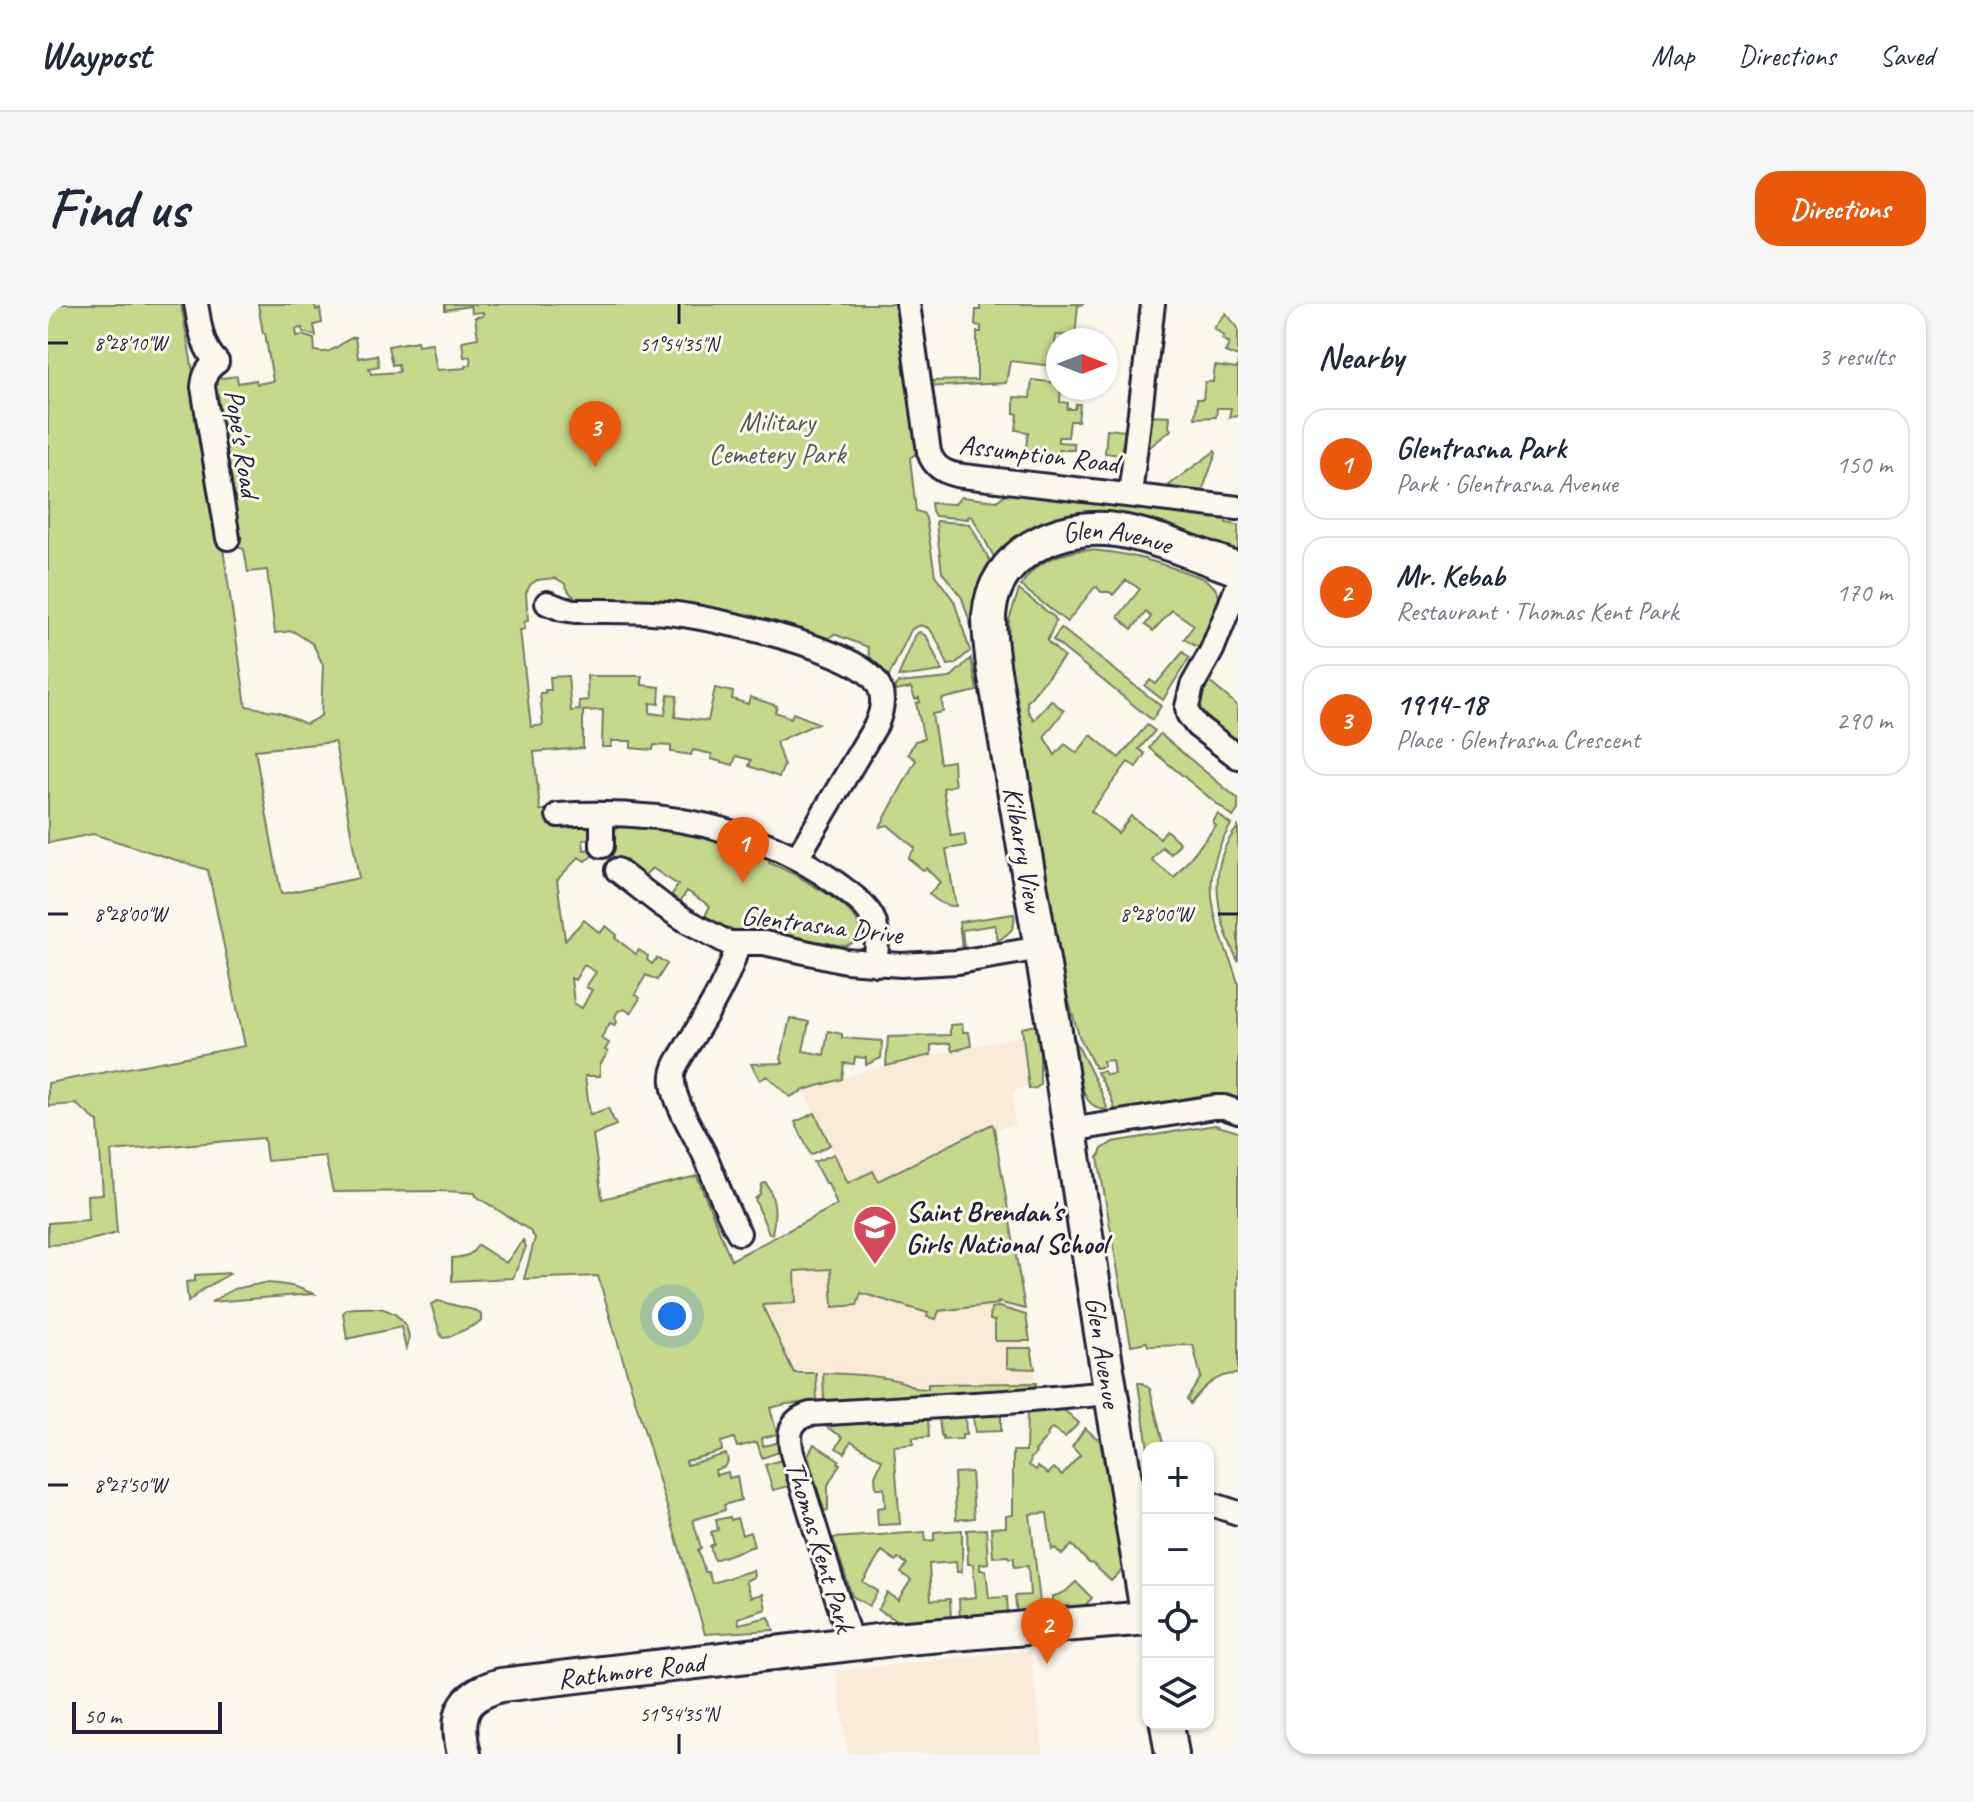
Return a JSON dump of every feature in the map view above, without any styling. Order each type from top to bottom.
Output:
[{"type":"street","name":"Pope's Road","points":[[196,304],[203,341],[217,362],[203,377],[203,387],[228,538]]},
{"type":"street","name":"Assumption Road","points":[[908,304],[929,452],[941,479],[952,475],[963,476],[1238,508]]},
{"type":"street","points":[[1130,495],[1153,304]]},
{"type":"street","name":"Glen Avenue","points":[[1004,571],[1028,549],[1056,535],[1094,529],[1141,536],[1238,569]]},
{"type":"street","name":"Kilbarry View","points":[[1004,571],[989,615],[990,641],[1070,1130]]},
{"type":"street","points":[[1238,585],[1212,650],[1192,686],[1187,707],[1197,726],[1238,757]]},
{"type":"street","points":[[547,603],[575,611],[670,613],[727,623],[809,646],[858,666],[872,676],[880,687],[882,712],[797,858]]},
{"type":"street","points":[[602,814],[602,846]]},
{"type":"street","points":[[558,815],[631,814],[687,820],[729,831],[797,858],[824,874],[867,910],[876,930],[876,964]]},
{"type":"street","name":"Glentrasna Drive","points":[[617,870],[687,921],[728,943],[764,943],[818,956],[876,964],[958,962],[1041,948]]},
{"type":"street","points":[[738,944],[725,980],[677,1063],[673,1082],[678,1101],[739,1233]]},
{"type":"street","points":[[1070,1130],[1214,1107],[1238,1112]]},
{"type":"street","name":"Glen Avenue","points":[[1070,1130],[1142,1586]]},
{"type":"street","name":"Thomas Kent Park","points":[[1111,1393],[810,1414],[800,1417],[789,1437],[851,1643],[1142,1619]]},
{"type":"street","points":[[1214,1505],[1238,1513]]},
{"type":"street","name":"Rathmore Road","points":[[464,1754],[459,1727],[463,1713],[467,1703],[487,1689],[530,1681],[851,1643]]},
{"type":"street","points":[[1168,1730],[1172,1754]]},
{"type":"shaded area","name":"Saint Brendan's Girls National School","points":[[1024,1035],[1028,1085],[1013,1092],[1014,1125],[994,1129],[1035,1369],[1036,1391],[786,1404],[731,1260],[854,1196],[804,1090],[875,1068]]},
{"type":"shaded area","points":[[1030,1650],[1044,1754],[848,1754],[836,1671]]},
{"type":"green space","name":"Military Cemetery Park","points":[[48,304],[181,304],[217,507],[246,706],[279,712],[306,724],[321,716],[323,665],[313,644],[293,631],[275,633],[267,570],[248,572],[244,549],[236,547],[207,386],[207,380],[237,376],[238,383],[273,381],[258,304],[315,304],[316,310],[320,309],[322,323],[314,325],[316,336],[303,332],[302,328],[296,329],[297,336],[314,339],[315,351],[322,352],[355,337],[358,358],[377,355],[379,366],[369,368],[371,374],[399,372],[398,364],[392,365],[388,346],[417,341],[418,345],[432,343],[437,370],[471,365],[470,356],[464,357],[462,341],[478,338],[475,317],[483,316],[483,312],[472,313],[470,306],[445,310],[445,304],[901,304],[918,452],[910,458],[916,511],[926,518],[935,575],[954,601],[970,651],[955,664],[948,665],[930,630],[918,626],[911,630],[889,676],[870,657],[868,647],[834,634],[825,642],[580,602],[564,583],[555,578],[537,580],[526,593],[528,621],[524,622],[525,629],[520,630],[531,727],[543,725],[540,693],[551,690],[550,677],[568,676],[571,711],[580,710],[579,701],[588,700],[587,676],[642,676],[642,685],[660,687],[659,704],[650,703],[650,713],[665,715],[668,695],[677,696],[675,717],[708,721],[715,688],[733,692],[732,699],[748,704],[750,697],[777,706],[775,712],[791,718],[793,713],[818,723],[776,742],[784,766],[779,777],[749,766],[751,760],[736,756],[733,765],[711,759],[712,754],[693,750],[691,755],[671,752],[671,746],[654,745],[653,750],[631,748],[631,741],[612,741],[611,747],[602,747],[603,710],[583,711],[583,748],[534,752],[540,810],[548,810],[550,824],[583,823],[594,838],[583,840],[584,850],[594,849],[595,854],[585,861],[579,857],[557,880],[565,940],[584,920],[600,933],[606,926],[617,935],[615,938],[636,954],[639,950],[648,956],[647,960],[652,964],[657,958],[667,964],[657,980],[646,975],[635,994],[640,998],[631,1013],[624,1009],[618,1011],[615,1017],[617,1022],[615,1025],[610,1023],[601,1038],[609,1043],[605,1050],[608,1052],[600,1065],[600,1076],[585,1076],[590,1115],[608,1108],[616,1125],[593,1135],[602,1199],[697,1176],[731,1260],[837,1205],[828,1183],[825,1183],[814,1162],[834,1154],[848,1183],[873,1171],[878,1181],[992,1124],[1025,1309],[998,1302],[939,1311],[936,1319],[927,1317],[928,1313],[861,1293],[857,1305],[833,1307],[831,1269],[795,1271],[796,1303],[762,1305],[794,1373],[816,1373],[817,1402],[770,1408],[777,1434],[762,1438],[763,1446],[780,1442],[782,1451],[762,1458],[757,1442],[737,1447],[734,1438],[721,1442],[722,1451],[686,1461],[687,1465],[726,1454],[728,1461],[724,1467],[715,1470],[716,1475],[728,1472],[729,1478],[737,1476],[741,1500],[724,1505],[725,1510],[693,1520],[701,1548],[698,1550],[712,1583],[753,1570],[754,1577],[745,1581],[751,1597],[763,1594],[766,1609],[738,1618],[739,1624],[769,1617],[774,1630],[705,1634],[598,1276],[524,1279],[535,1238],[529,1230],[475,1193],[333,1192],[325,1156],[267,1161],[264,1138],[111,1151],[117,1233],[79,1243],[48,1245],[48,1223],[88,1220],[87,1195],[103,1194],[98,1122],[76,1104],[48,1106],[48,1083],[245,1046],[208,870],[93,834],[48,843]],"holes":[[[335,742],[359,878],[281,894],[255,750]],[[584,965],[596,972],[586,987],[592,990],[582,1008],[574,1003],[571,978],[575,980]]]},
{"type":"green space","points":[[980,304],[1084,304],[1078,305],[1076,328],[1046,328],[1046,365],[1010,361],[1006,383],[925,387],[925,381],[977,380],[977,332],[981,332],[981,326],[975,325],[976,310],[980,310]]},
{"type":"green space","points":[[1226,313],[1238,328],[1238,357],[1225,352],[1230,343],[1222,339],[1224,336],[1214,328]]},
{"type":"green space","points":[[1238,360],[1238,416],[1229,417],[1231,408],[1217,408],[1216,417],[1195,418],[1197,399],[1203,399],[1205,382],[1213,382],[1215,366],[1237,369]]},
{"type":"green space","points":[[1032,380],[1046,382],[1046,400],[1068,403],[1067,409],[1075,409],[1076,404],[1080,404],[1078,421],[1070,421],[1068,437],[1058,437],[1058,442],[1074,443],[1074,450],[1059,450],[1058,455],[1053,457],[1025,454],[1028,432],[1016,430],[1018,414],[1014,413],[1014,397],[1030,398]]},
{"type":"green space","points":[[1150,415],[1170,416],[1171,430],[1146,450]]},
{"type":"green space","points":[[1107,429],[1126,431],[1120,455],[1105,453]]},
{"type":"green space","points":[[1215,451],[1201,494],[1179,491],[1169,485]]},
{"type":"green space","points":[[1008,492],[1227,517],[1226,523],[1238,525],[1238,555],[1094,514],[1068,515],[1037,524],[994,557],[972,516],[968,519],[935,516],[932,511],[931,503],[955,504],[961,497],[997,501]]},
{"type":"green space","points":[[937,521],[970,524],[990,561],[978,593],[977,645],[962,598],[942,572]]},
{"type":"green space","points":[[1081,550],[1112,552],[1143,559],[1202,578],[1212,585],[1220,601],[1202,650],[1184,639],[1194,625],[1172,610],[1153,631],[1145,625],[1151,617],[1146,612],[1132,629],[1118,617],[1140,589],[1126,580],[1113,595],[1094,588],[1067,622],[1021,586],[1039,565]]},
{"type":"green space","points":[[1019,590],[1054,617],[1056,621],[1047,641],[1064,657],[1027,702],[1034,720],[1051,700],[1064,711],[1044,737],[1055,755],[1065,744],[1077,753],[1091,735],[1119,758],[1147,725],[1155,731],[1139,749],[1145,754],[1136,767],[1128,762],[1091,811],[1118,833],[1131,816],[1160,838],[1166,830],[1180,843],[1171,854],[1162,847],[1152,860],[1174,878],[1216,826],[1213,822],[1218,814],[1231,825],[1213,868],[1212,896],[1218,926],[1238,984],[1238,1102],[1116,1113],[1097,1072],[1114,1074],[1112,1060],[1103,1061],[1104,1066],[1095,1068],[1079,1036],[1065,988],[1016,708],[1008,642],[1009,620]]},
{"type":"green space","points":[[1061,628],[1161,706],[1152,720],[1053,640]]},
{"type":"green space","points":[[920,632],[927,637],[942,671],[898,677],[916,634]]},
{"type":"green space","points":[[1183,652],[1189,658],[1163,700],[1145,686],[1150,680],[1156,684]]},
{"type":"green space","points":[[971,658],[977,691],[942,699],[943,712],[932,714],[940,763],[953,761],[955,785],[943,788],[951,836],[964,834],[966,846],[946,849],[956,906],[952,906],[941,903],[929,894],[940,882],[926,868],[923,870],[908,858],[915,848],[888,825],[880,827],[916,760],[908,754],[915,741],[924,739],[916,703],[920,702],[919,698],[915,699],[911,688],[895,691],[895,686],[898,683],[950,678]]},
{"type":"green space","points":[[1206,679],[1238,706],[1238,743],[1200,711],[1198,702]]},
{"type":"green space","points":[[1160,734],[1238,799],[1238,810],[1233,817],[1149,748]]},
{"type":"green space","points":[[628,822],[726,840],[772,857],[769,863],[819,889],[853,916],[859,928],[855,942],[845,946],[821,942],[820,947],[765,932],[744,933],[703,920],[710,906],[687,891],[678,905],[669,899],[678,885],[652,868],[641,879],[609,853],[613,828]]},
{"type":"green space","points":[[1238,827],[1238,961],[1224,928],[1218,875],[1221,858]]},
{"type":"green space","points":[[1014,914],[1011,930],[998,941],[995,925],[962,930],[962,948],[959,922]]},
{"type":"green space","points":[[790,1018],[809,1022],[803,1051],[824,1055],[828,1031],[842,1034],[842,1038],[882,1041],[881,1058],[866,1065],[866,1058],[855,1057],[854,1064],[844,1063],[842,1079],[790,1097],[767,1076],[760,1080],[751,1064],[783,1063],[781,1059]]},
{"type":"green space","points":[[962,1024],[963,1032],[969,1032],[971,1046],[952,1051],[950,1043],[931,1045],[931,1055],[886,1066],[888,1037],[950,1035],[950,1025]]},
{"type":"green space","points":[[1037,1025],[1040,1085],[1029,1089],[1022,1028]]},
{"type":"green space","points":[[1073,1036],[1102,1094],[1105,1110],[1091,1104],[1085,1095]]},
{"type":"green space","points":[[815,1113],[830,1145],[811,1155],[795,1122]]},
{"type":"green space","points":[[1215,1125],[1238,1132],[1238,1374],[1223,1376],[1211,1383],[1190,1404],[1187,1399],[1201,1377],[1193,1345],[1148,1346],[1147,1342],[1131,1345],[1098,1158],[1102,1149],[1113,1142]]},
{"type":"green space","points":[[766,1183],[774,1207],[772,1234],[769,1234],[755,1199],[760,1194],[762,1184]]},
{"type":"green space","points":[[523,1240],[526,1247],[513,1278],[452,1281],[452,1258],[473,1252],[478,1245],[506,1263]]},
{"type":"green space","points":[[231,1273],[188,1302],[186,1282],[195,1281],[195,1275]]},
{"type":"green space","points":[[264,1283],[289,1286],[314,1294],[211,1302],[234,1289]]},
{"type":"green space","points":[[438,1301],[477,1311],[481,1321],[443,1338],[431,1304]]},
{"type":"green space","points":[[999,1307],[1026,1315],[1030,1341],[995,1341],[995,1321],[990,1320],[991,1308]]},
{"type":"green space","points":[[356,1308],[380,1308],[400,1319],[409,1336],[406,1349],[401,1327],[347,1339],[343,1313]]},
{"type":"green space","points":[[1007,1348],[1031,1348],[1035,1369],[1007,1368]]},
{"type":"green space","points":[[823,1373],[885,1378],[914,1388],[928,1389],[928,1384],[1036,1383],[1036,1391],[824,1402]]},
{"type":"green space","points":[[1138,1383],[1150,1389],[1163,1442],[1147,1442]]},
{"type":"green space","points":[[1064,1410],[1079,1423],[1065,1437],[1052,1428],[1029,1465],[1048,1474],[1054,1468],[1062,1475],[1080,1455],[1072,1447],[1085,1428],[1100,1441],[1123,1569],[1111,1581],[1072,1545],[1062,1555],[1055,1548],[1052,1550],[1047,1513],[1030,1514],[1041,1612],[1017,1614],[1015,1596],[1030,1595],[1028,1566],[1014,1567],[1014,1558],[1008,1556],[993,1557],[991,1528],[1006,1527],[1006,1516],[1013,1515],[1013,1451],[1026,1451],[1027,1412]]},
{"type":"green space","points":[[1001,1414],[1001,1431],[975,1432],[973,1416]]},
{"type":"green space","points":[[965,1416],[966,1435],[962,1435],[962,1439],[943,1440],[939,1418]]},
{"type":"green space","points":[[928,1419],[929,1437],[913,1438],[913,1444],[894,1446],[900,1524],[878,1525],[877,1508],[885,1507],[884,1488],[876,1488],[875,1476],[882,1460],[851,1441],[845,1453],[836,1448],[843,1437],[825,1426]]},
{"type":"green space","points":[[814,1444],[839,1460],[840,1464],[828,1485],[828,1510],[824,1511],[808,1455]]},
{"type":"green space","points":[[785,1459],[793,1485],[773,1490],[765,1465]]},
{"type":"green space","points":[[971,1472],[974,1518],[956,1520],[954,1473]]},
{"type":"green space","points":[[730,1517],[731,1520],[737,1518],[742,1535],[750,1532],[754,1546],[714,1560],[710,1546],[714,1544],[711,1532],[718,1530],[716,1520]]},
{"type":"green space","points":[[986,1529],[988,1563],[980,1564],[980,1570],[986,1570],[989,1598],[1007,1597],[1008,1615],[960,1618],[959,1599],[976,1597],[973,1564],[968,1564],[967,1530]]},
{"type":"green space","points":[[962,1530],[962,1572],[957,1572],[956,1562],[929,1564],[931,1600],[950,1599],[951,1619],[900,1622],[878,1610],[887,1593],[898,1600],[911,1580],[901,1573],[907,1564],[898,1558],[896,1561],[882,1551],[863,1582],[878,1591],[869,1606],[852,1596],[833,1538],[925,1532],[926,1541],[934,1540],[934,1532]]},
{"type":"green space","points":[[1076,1582],[1092,1598],[1081,1610],[1052,1612],[1052,1597],[1065,1592]]},
{"type":"place","name":"1914-18","points":[[595,467]]},
{"type":"place","name":"Glentrasna Park","points":[[743,883]]},
{"type":"place","name":"Saint Brendan's Girls National School","points":[[875,1266]]},
{"type":"place","name":"Mr. Kebab","points":[[1047,1664]]}]
